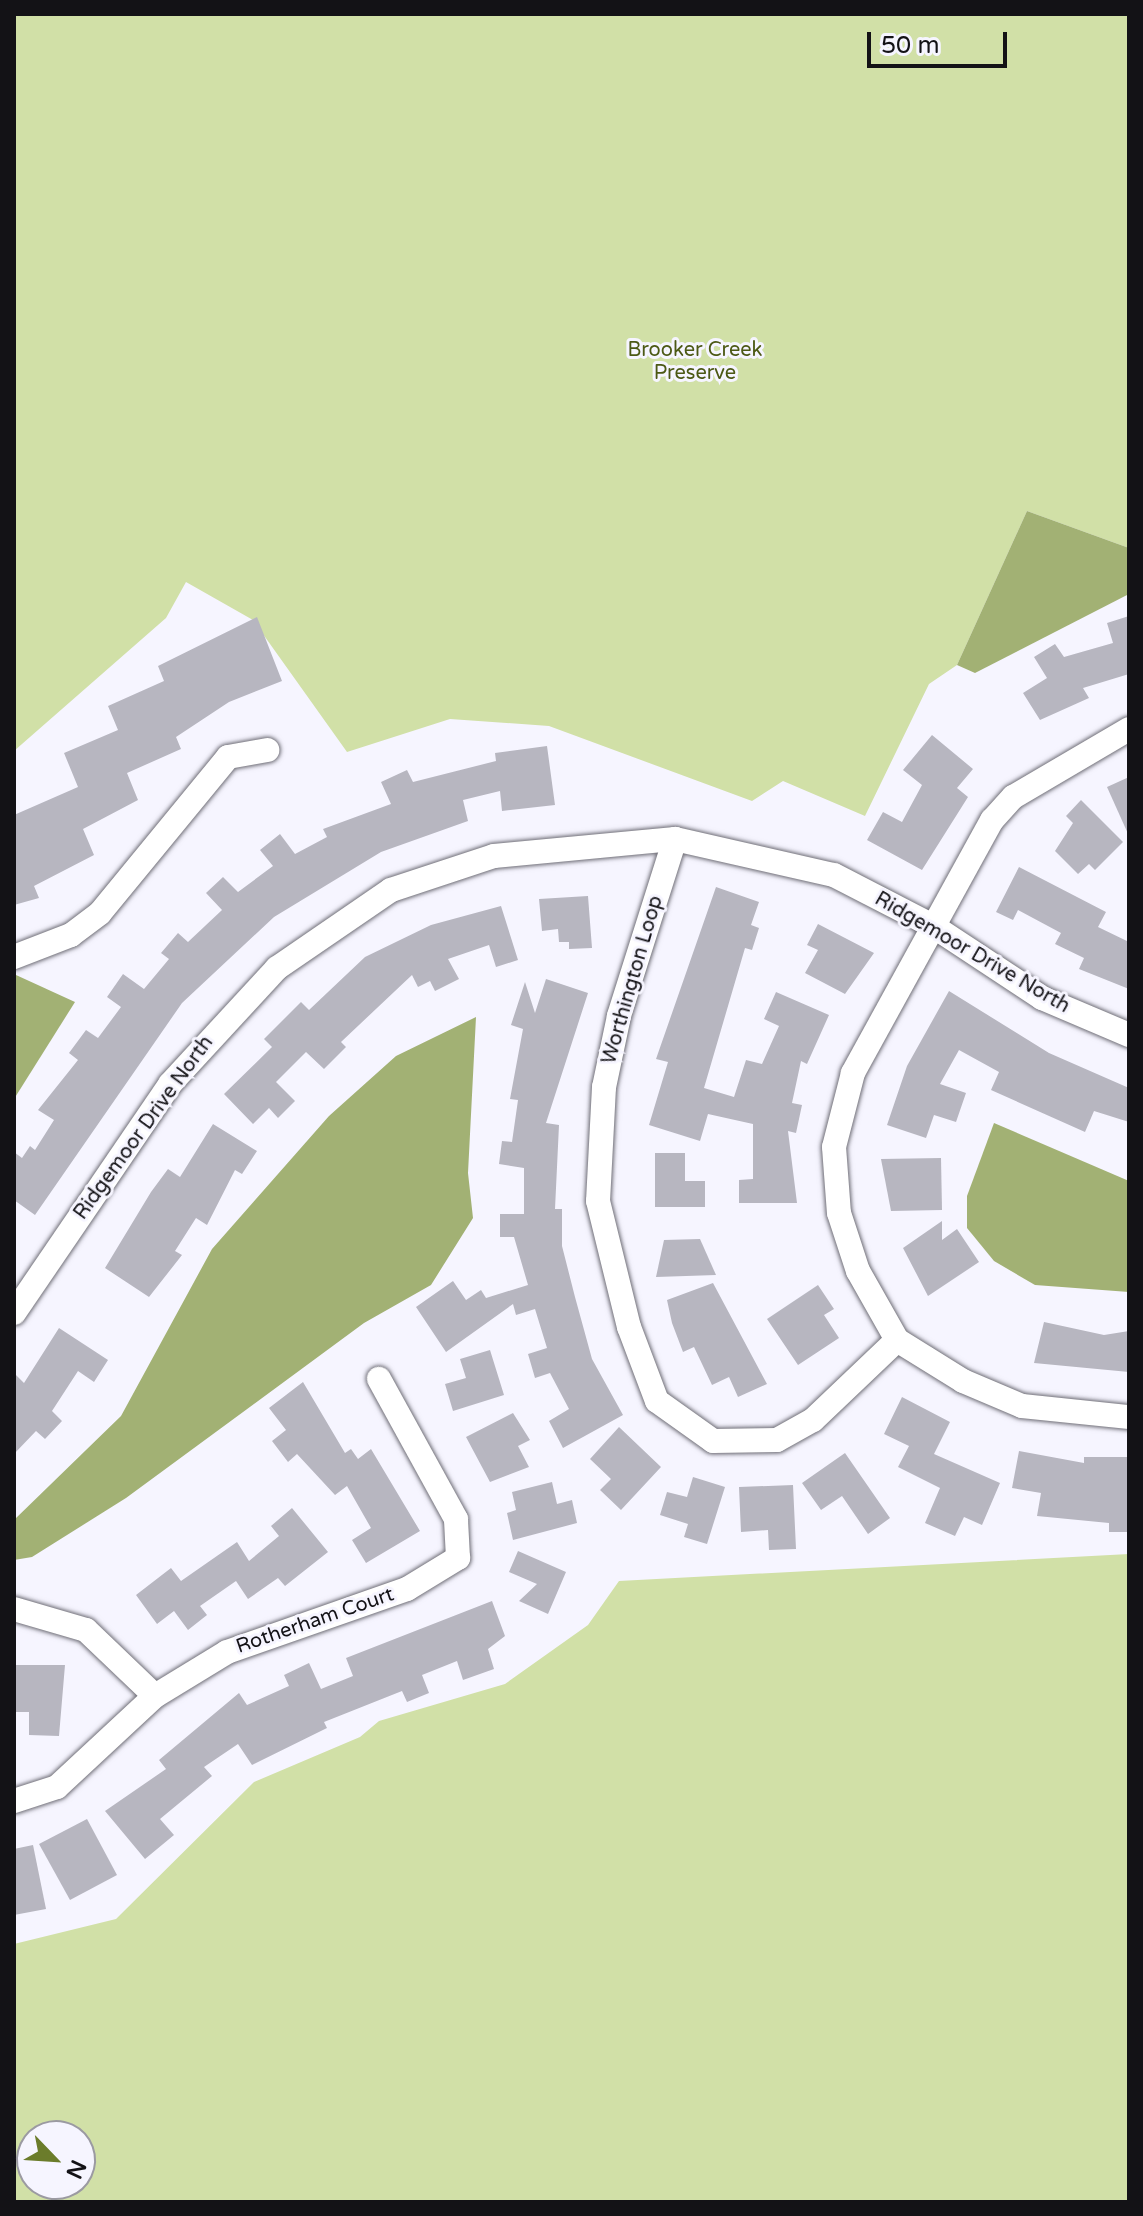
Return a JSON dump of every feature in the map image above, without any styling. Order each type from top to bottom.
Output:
[{"type":"street","points":[[1129,729],[1013,797],[933,926],[853,1073],[834,1147],[849,1242],[897,1340],[963,1381],[1022,1406],[1129,1417]]},
{"type":"street","points":[[14,957],[71,935],[100,913],[228,757],[267,750]]},
{"type":"street","name":"Ridgemoor Drive North","points":[[14,1313],[170,1084],[277,968],[391,890],[494,856],[675,839],[834,875],[933,926],[1042,998],[1129,1035]]},
{"type":"street","name":"Worthington Loop","points":[[675,839],[613,1044],[598,1201],[629,1327],[657,1401],[713,1441],[777,1440],[813,1420],[897,1340]]},
{"type":"street","name":"Rotherham Court","points":[[14,1801],[57,1787],[155,1696],[227,1652],[407,1589],[458,1558],[456,1519],[379,1379]]},
{"type":"street","points":[[14,1609],[86,1630],[155,1696]]},
{"type":"green space","name":"Brooker Creek Preserve","points":[[14,14],[1129,14],[1129,548],[1027,511],[957,665],[929,684],[865,816],[783,781],[752,801],[549,726],[450,719],[347,752],[253,620],[186,582],[166,618],[14,751]]},
{"type":"green space","points":[[1129,1554],[1129,2202],[14,2202],[14,1944],[116,1919],[254,1782],[360,1737],[379,1721],[505,1684],[588,1625],[619,1581]]},
{"type":"shaded area","points":[[1027,511],[1129,548],[1129,594],[975,673],[957,665]]},
{"type":"shaded area","points":[[16,975],[75,1002],[14,1099],[14,978]]},
{"type":"shaded area","points":[[476,1017],[468,1173],[473,1218],[431,1285],[364,1323],[126,1498],[32,1557],[14,1560],[14,1520],[121,1416],[212,1249],[329,1116],[396,1056]]},
{"type":"shaded area","points":[[994,1123],[1129,1181],[1129,1292],[1035,1285],[994,1261],[967,1228],[967,1196]]},
{"type":"building","points":[[1129,616],[1129,674],[1083,688],[1089,698],[1040,720],[1023,693],[1047,678],[1034,657],[1055,644],[1064,657],[1113,643],[1107,623]]},
{"type":"building","points":[[257,617],[282,681],[229,702],[176,737],[181,749],[127,773],[138,800],[83,829],[94,855],[34,886],[39,898],[14,905],[14,815],[78,787],[64,753],[118,730],[108,706],[164,681],[158,666]]},
{"type":"building","points":[[932,735],[973,769],[957,788],[968,797],[922,870],[867,840],[883,812],[902,822],[922,785],[903,770]]},
{"type":"building","points":[[547,746],[555,805],[502,811],[500,791],[463,800],[468,821],[381,852],[274,917],[182,1003],[35,1215],[14,1200],[14,1152],[22,1158],[30,1146],[35,1150],[54,1120],[38,1110],[78,1060],[69,1053],[86,1030],[98,1038],[121,1007],[107,997],[123,974],[144,989],[169,959],[161,953],[178,933],[188,942],[222,910],[206,893],[223,877],[238,892],[273,866],[260,850],[280,834],[295,854],[327,837],[323,829],[391,804],[381,782],[407,770],[413,782],[496,761],[495,753]]},
{"type":"building","points":[[1129,777],[1129,836],[1107,787]]},
{"type":"building","points":[[1081,800],[1123,842],[1095,870],[1089,864],[1078,874],[1055,851],[1073,823],[1066,816]]},
{"type":"building","points":[[1019,867],[1106,912],[1098,927],[1129,942],[1129,989],[1079,969],[1084,958],[1055,944],[1061,933],[1018,910],[1013,920],[996,912]]},
{"type":"building","points":[[716,887],[759,902],[751,925],[759,928],[752,950],[745,948],[704,1088],[734,1097],[746,1060],[762,1064],[779,1026],[764,1019],[776,992],[829,1015],[807,1064],[801,1061],[792,1103],[802,1105],[796,1133],[788,1131],[797,1203],[739,1203],[739,1180],[753,1179],[753,1124],[708,1114],[700,1141],[649,1125],[668,1062],[656,1059]]},
{"type":"building","points":[[588,896],[592,948],[569,949],[569,942],[559,942],[558,929],[542,931],[539,899]]},
{"type":"building","points":[[501,906],[518,960],[496,967],[489,945],[448,959],[459,979],[435,991],[430,981],[418,987],[412,975],[341,1042],[346,1047],[324,1069],[306,1052],[276,1082],[295,1101],[278,1118],[269,1108],[253,1124],[224,1094],[272,1047],[264,1039],[301,1002],[309,1010],[365,957],[431,925]]},
{"type":"building","points":[[818,924],[874,953],[845,994],[805,973],[818,950],[807,945]]},
{"type":"building","points":[[546,979],[588,993],[546,1123],[559,1125],[555,1209],[562,1209],[562,1246],[575,1297],[592,1359],[623,1415],[563,1448],[549,1421],[569,1409],[550,1373],[535,1378],[528,1354],[547,1348],[535,1309],[516,1315],[513,1304],[446,1352],[416,1307],[453,1281],[466,1300],[481,1290],[486,1298],[528,1285],[514,1237],[500,1237],[500,1214],[524,1214],[524,1168],[499,1164],[502,1141],[512,1142],[518,1100],[510,1099],[523,1029],[511,1025],[525,982],[535,1013]]},
{"type":"building","points":[[949,991],[1049,1053],[1129,1088],[1129,1122],[1094,1111],[1085,1132],[991,1090],[999,1072],[959,1050],[940,1084],[966,1093],[956,1122],[934,1115],[926,1138],[887,1125],[907,1066]]},
{"type":"building","points":[[213,1124],[257,1151],[242,1174],[235,1170],[207,1225],[196,1218],[175,1251],[182,1255],[149,1297],[105,1268],[168,1169],[180,1177]]},
{"type":"building","points":[[655,1153],[685,1153],[685,1181],[705,1181],[705,1207],[655,1207]]},
{"type":"building","points":[[941,1158],[942,1210],[891,1211],[881,1159]]},
{"type":"building","points":[[942,1221],[942,1240],[957,1229],[979,1262],[928,1296],[903,1248]]},
{"type":"building","points":[[700,1239],[716,1275],[656,1277],[664,1240]]},
{"type":"building","points":[[713,1283],[767,1384],[738,1397],[729,1377],[712,1385],[694,1347],[683,1352],[672,1323],[667,1300]]},
{"type":"building","points":[[818,1285],[834,1309],[824,1315],[839,1338],[798,1365],[767,1319]]},
{"type":"building","points":[[1044,1322],[1104,1335],[1129,1331],[1129,1372],[1034,1363]]},
{"type":"building","points":[[59,1328],[108,1360],[94,1382],[78,1371],[52,1411],[62,1421],[45,1439],[36,1431],[14,1454],[14,1373],[24,1383]]},
{"type":"building","points":[[490,1350],[504,1395],[453,1411],[445,1384],[466,1378],[460,1359]]},
{"type":"building","points":[[303,1382],[345,1453],[351,1449],[358,1459],[371,1449],[420,1531],[366,1563],[352,1540],[371,1528],[347,1486],[335,1495],[297,1454],[288,1462],[272,1441],[286,1430],[269,1408]]},
{"type":"building","points":[[902,1397],[950,1422],[934,1454],[1000,1483],[982,1525],[964,1517],[955,1536],[925,1523],[940,1488],[898,1467],[909,1446],[884,1434]]},
{"type":"building","points":[[513,1413],[530,1440],[518,1446],[529,1467],[490,1482],[466,1437]]},
{"type":"building","points":[[619,1427],[661,1467],[621,1510],[600,1490],[611,1479],[590,1459]]},
{"type":"building","points":[[1019,1451],[1084,1463],[1084,1457],[1129,1457],[1129,1532],[1109,1532],[1109,1523],[1037,1516],[1041,1493],[1012,1488]]},
{"type":"building","points":[[845,1453],[890,1518],[868,1534],[842,1496],[821,1510],[802,1483]]},
{"type":"building","points":[[693,1477],[725,1487],[707,1544],[684,1537],[688,1524],[660,1515],[667,1492],[687,1497]]},
{"type":"building","points":[[552,1482],[557,1504],[572,1500],[577,1523],[513,1540],[507,1513],[516,1510],[512,1492]]},
{"type":"building","points":[[793,1485],[796,1549],[769,1550],[768,1530],[741,1532],[739,1487]]},
{"type":"building","points":[[292,1508],[328,1552],[285,1586],[278,1578],[248,1599],[236,1581],[200,1606],[207,1615],[188,1630],[174,1611],[157,1624],[136,1595],[171,1568],[181,1581],[237,1542],[249,1561],[279,1536],[271,1526]]},
{"type":"building","points":[[518,1551],[566,1572],[548,1614],[519,1601],[537,1584],[509,1572]]},
{"type":"building","points":[[492,1601],[505,1636],[488,1649],[494,1669],[463,1680],[457,1661],[422,1675],[429,1693],[407,1702],[402,1691],[324,1722],[327,1728],[252,1765],[238,1744],[204,1767],[212,1776],[160,1819],[174,1835],[145,1859],[105,1811],[166,1769],[159,1760],[239,1693],[247,1705],[289,1686],[284,1675],[309,1663],[321,1689],[353,1676],[346,1658]]},
{"type":"building","points":[[14,1665],[65,1665],[59,1736],[29,1735],[29,1712],[14,1712]]},
{"type":"building","points":[[87,1819],[117,1875],[70,1900],[39,1844]]},
{"type":"building","points":[[33,1845],[46,1909],[14,1915],[14,1849]]}]
